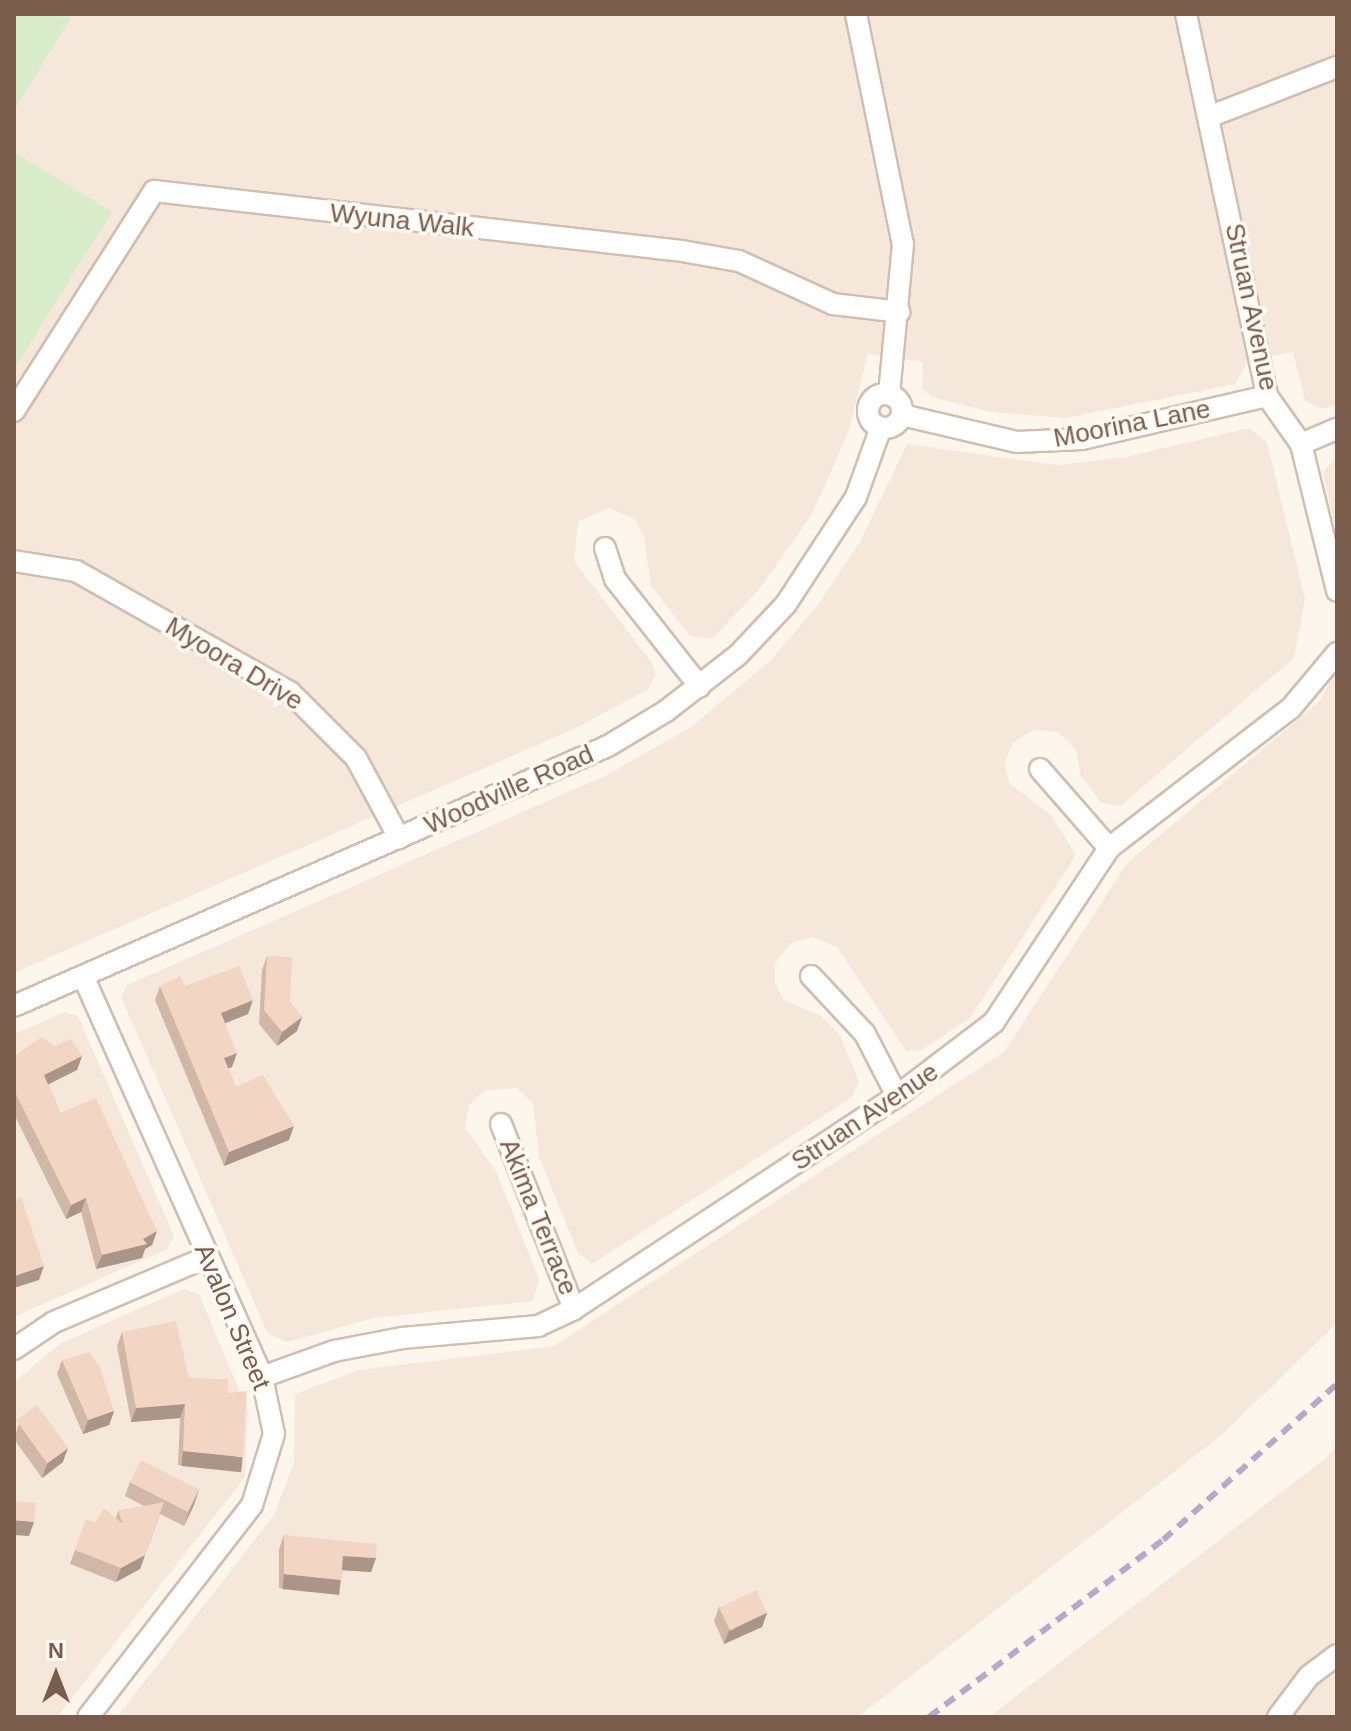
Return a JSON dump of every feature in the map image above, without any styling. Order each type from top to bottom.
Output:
[{"type":"street","points":[[856,14],[880,114],[903,244],[900,312],[889,394],[902,415],[881,427]]},
{"type":"street","name":"Struan Avenue","points":[[1186,14],[1211,116],[1267,396],[1301,444],[1337,591]]},
{"type":"street","points":[[1211,116],[1337,67]]},
{"type":"street","name":"Wyuna Walk","points":[[14,411],[154,191],[682,251],[739,261],[833,304],[900,312]]},
{"type":"street","name":"Woodville Road","points":[[14,1006],[608,746],[700,687],[759,634],[811,569],[856,497],[881,427],[868,408],[889,394]]},
{"type":"street","name":"Moorina Lane","points":[[902,415],[1030,442],[1082,439],[1267,396]]},
{"type":"street","points":[[1301,444],[1337,429]]},
{"type":"street","points":[[605,548],[615,579],[700,687]]},
{"type":"street","name":"Myoora Drive","points":[[14,561],[76,571],[290,692],[356,758],[399,838]]},
{"type":"street","name":"Struan Avenue","points":[[262,1377],[334,1351],[509,1331],[574,1309],[897,1096],[994,1022],[1109,848],[1291,708],[1337,653]]},
{"type":"street","points":[[1040,769],[1109,848]]},
{"type":"street","name":"Avalon Street","points":[[83,976],[262,1377],[274,1434],[252,1505],[88,1717]]},
{"type":"street","points":[[811,976],[865,1034],[897,1096]]},
{"type":"street","name":"Akima Terrace","points":[[501,1124],[574,1309]]},
{"type":"street","points":[[14,1349],[54,1322],[207,1257]]},
{"type":"street","points":[[1278,1717],[1309,1676],[1337,1655]]},
{"type":"shaded area","points":[[14,14],[1337,14],[1337,404],[1321,409],[1305,401],[1293,352],[1248,361],[1235,384],[1065,418],[991,412],[932,397],[922,388],[923,362],[868,354],[848,433],[812,514],[762,586],[712,639],[690,636],[651,586],[644,536],[634,519],[609,508],[578,522],[574,561],[652,663],[656,675],[647,690],[574,729],[14,973]]},
{"type":"shaded area","points":[[1249,428],[1267,442],[1305,599],[1294,658],[1120,806],[1102,803],[1081,776],[1076,750],[1058,732],[1033,730],[1013,743],[1005,761],[1009,783],[1051,815],[1076,855],[970,1018],[922,1050],[906,1051],[837,947],[811,937],[791,943],[775,963],[775,983],[784,1000],[820,1015],[840,1035],[859,1082],[851,1098],[592,1264],[578,1253],[539,1157],[533,1103],[517,1088],[485,1090],[469,1105],[465,1127],[496,1171],[539,1279],[533,1301],[374,1318],[287,1342],[268,1334],[121,997],[127,985],[607,775],[691,727],[770,661],[817,606],[861,540],[907,444],[1057,465],[1126,457]]},
{"type":"shaded area","points":[[1337,455],[1337,536],[1323,473]]},
{"type":"shaded area","points":[[1337,669],[1337,1323],[1223,1434],[858,1717],[117,1717],[274,1515],[294,1463],[295,1394],[359,1370],[554,1346],[1004,1052],[1128,862],[1320,701]]},
{"type":"shaded area","points":[[65,1012],[78,1016],[174,1236],[167,1249],[14,1317],[14,1034]]},
{"type":"shaded area","points":[[184,1289],[199,1294],[248,1411],[245,1477],[57,1717],[14,1717],[14,1382],[61,1343]]},
{"type":"shaded area","points":[[1337,1446],[1337,1717],[989,1717],[1326,1458]]},
{"type":"green space","points":[[14,14],[71,17],[14,111]]},
{"type":"green space","points":[[14,152],[112,212],[14,369]]},
{"type":"building","points":[[267,956],[292,957],[290,1002],[302,1017],[282,1032],[264,1010]]},
{"type":"building","points":[[239,966],[253,1000],[221,1013],[237,1053],[224,1058],[236,1087],[263,1075],[294,1126],[229,1152],[160,986],[180,976],[185,986]]},
{"type":"building","points":[[42,1037],[54,1046],[71,1039],[82,1056],[44,1075],[60,1113],[96,1098],[157,1231],[143,1239],[147,1244],[102,1255],[86,1198],[71,1205],[14,1090],[14,1056]]},
{"type":"building","points":[[21,1197],[44,1266],[14,1276],[14,1201]]},
{"type":"building","points":[[176,1321],[189,1378],[228,1379],[228,1393],[247,1391],[243,1457],[183,1451],[185,1404],[136,1408],[122,1332]]},
{"type":"building","points":[[89,1352],[100,1367],[114,1411],[88,1420],[62,1360]]},
{"type":"building","points":[[37,1405],[68,1448],[47,1463],[16,1420]]},
{"type":"building","points":[[141,1460],[199,1490],[188,1512],[130,1482]]},
{"type":"building","points":[[14,1501],[36,1503],[34,1522],[14,1520]]},
{"type":"building","points":[[164,1502],[145,1555],[121,1568],[75,1550],[86,1520],[95,1523],[104,1508],[123,1524],[118,1511]]},
{"type":"building","points":[[284,1535],[377,1544],[376,1558],[343,1556],[341,1580],[284,1574]]},
{"type":"building","points":[[756,1590],[767,1612],[730,1630],[719,1608]]},
{"type":"railway","points":[[929,1717],[1163,1540],[1337,1384]]}]
